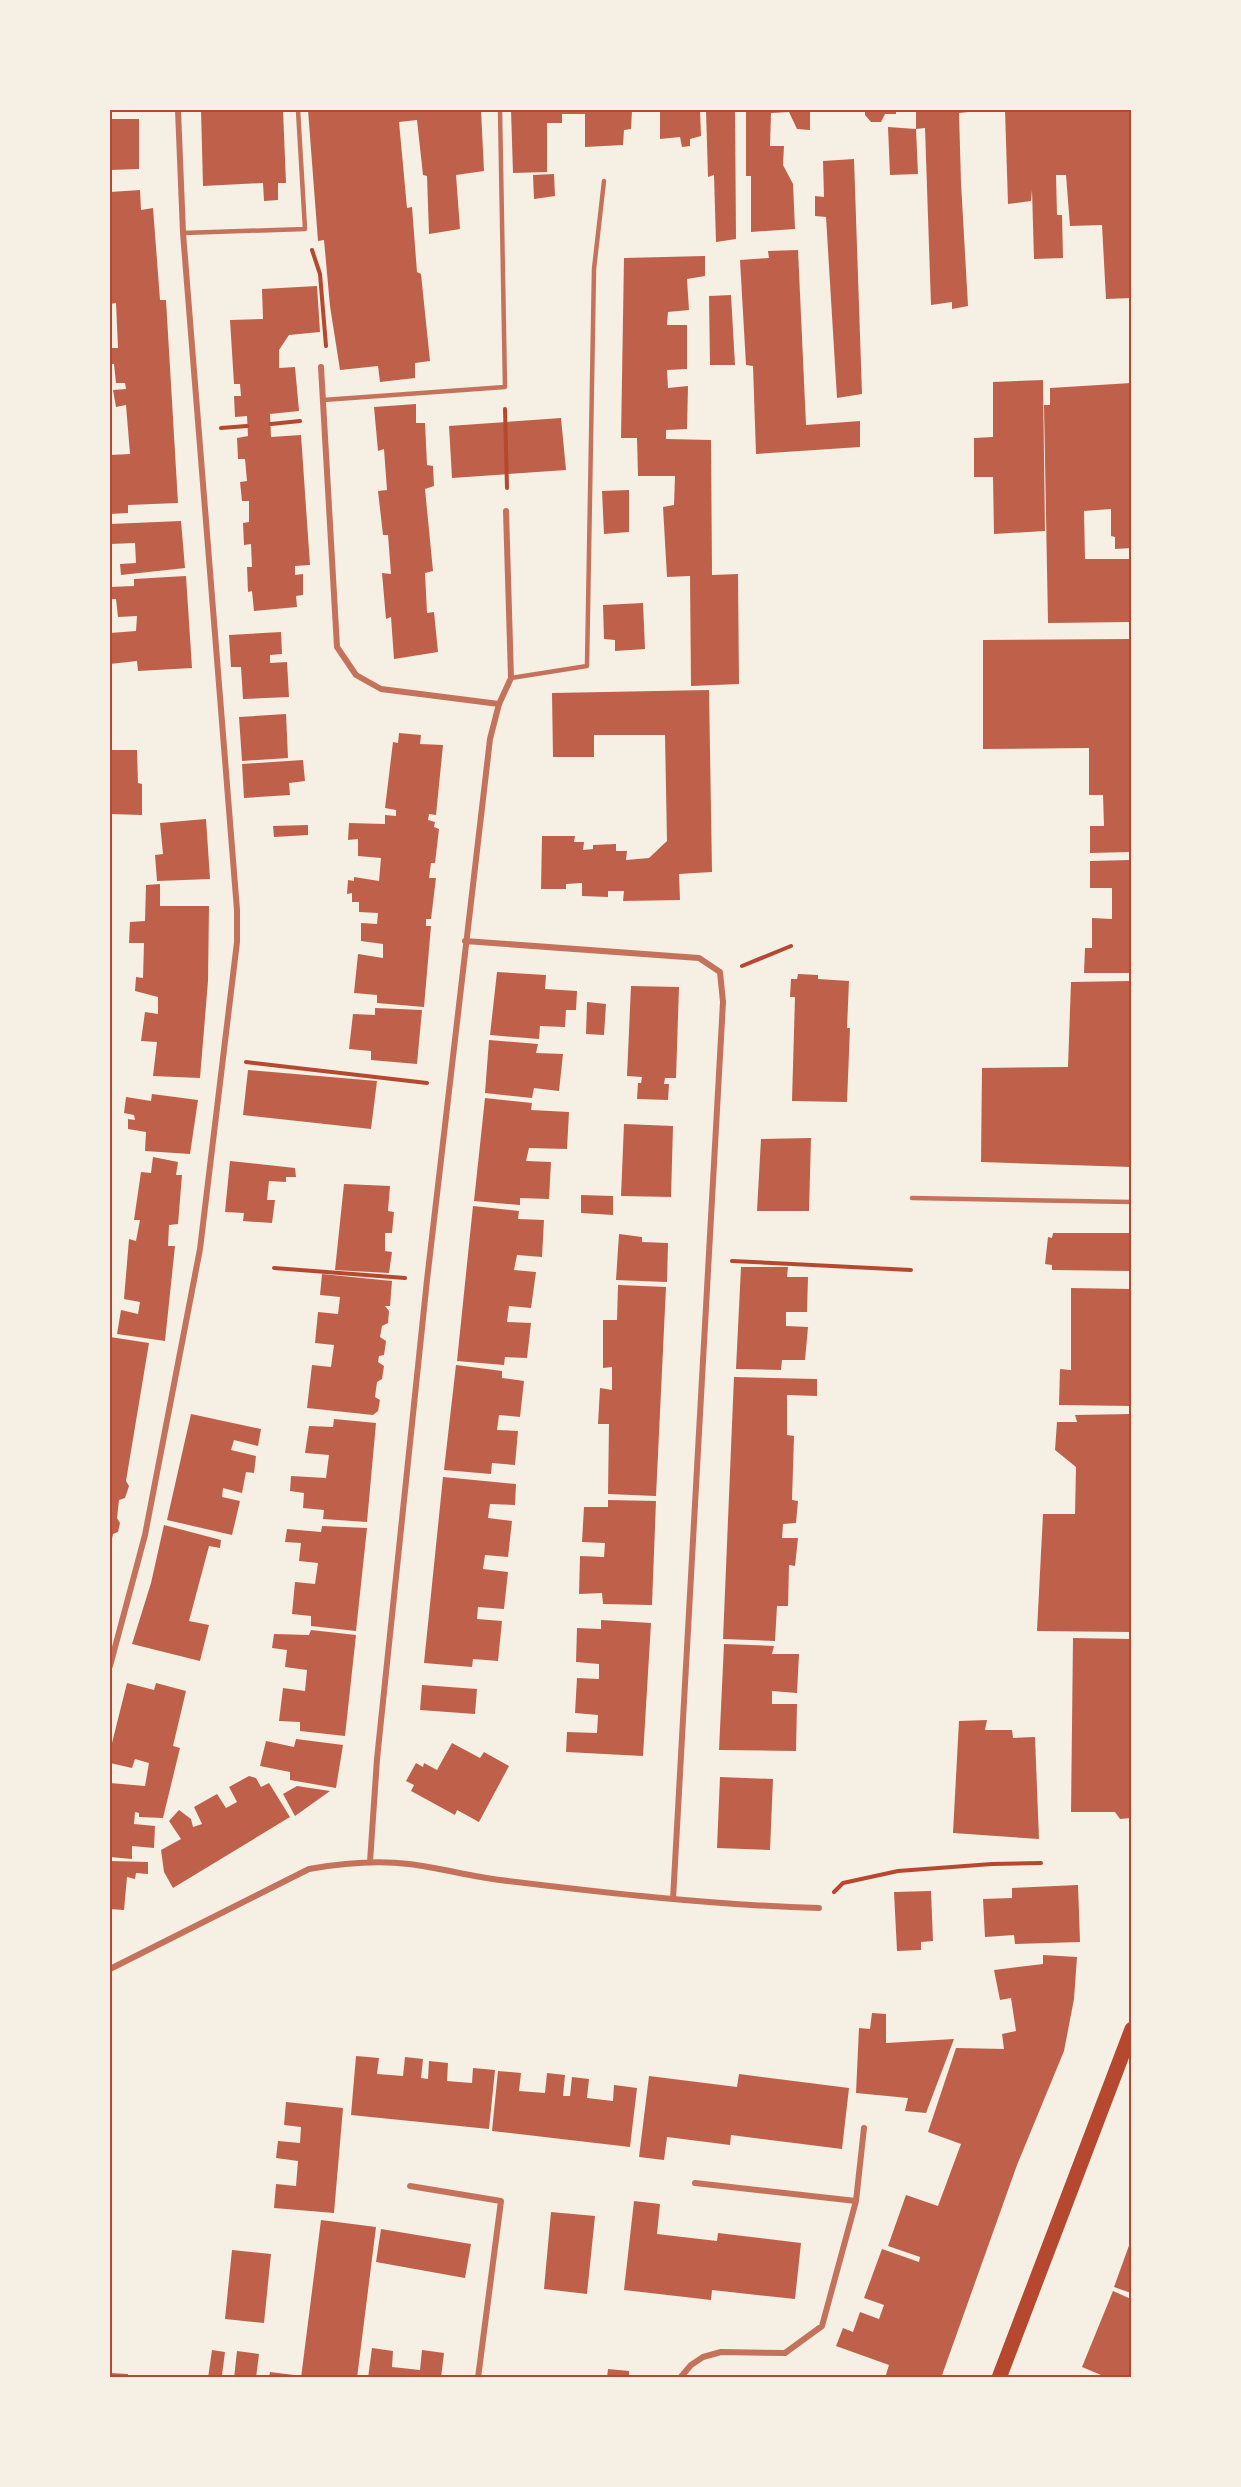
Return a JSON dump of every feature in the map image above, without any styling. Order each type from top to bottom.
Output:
[{"type":"main road","points":[[999,2378],[1131,2029]]},
{"type":"street","points":[[110,1666],[145,1535],[201,1249],[237,942],[237,910],[183,233],[178,110]]},
{"type":"street","points":[[321,367],[337,647],[356,675],[381,689],[499,704]]},
{"type":"street","points":[[370,1862],[377,1760],[465,941],[490,740],[499,704],[512,678],[506,511]]},
{"type":"street","points":[[465,941],[699,958],[720,972],[723,1002],[673,1899]]},
{"type":"street","points":[[110,1969],[309,1869],[340,1863],[409,1864],[496,1880],[673,1899],[746,1906],[819,1908]]},
{"type":"street","points":[[680,2378],[691,2365],[703,2357],[721,2352],[784,2353],[822,2326],[856,2201],[864,2128]]},
{"type":"street","points":[[695,2183],[856,2201]]},
{"type":"street","points":[[410,2186],[501,2201],[478,2378]]},
{"type":"lane","points":[[183,233],[305,229],[298,110]]},
{"type":"lane","points":[[323,400],[505,387],[500,110]]},
{"type":"lane","points":[[512,678],[587,666],[594,269],[604,180]]},
{"type":"lane","points":[[912,1198],[1131,1202]]},
{"type":"path","points":[[305,229],[320,274],[327,344],[321,367]]},
{"type":"path","points":[[505,387],[506,511]]},
{"type":"path","points":[[720,972],[751,963],[791,946]]},
{"type":"path","points":[[225,1059],[451,1086]]},
{"type":"path","points":[[708,1259],[911,1270]]},
{"type":"path","points":[[274,1268],[427,1280]]},
{"type":"path","points":[[819,1908],[843,1883],[898,1871],[1041,1863]]},
{"type":"building","points":[[201,110],[283,110],[286,183],[278,183],[278,200],[264,201],[263,183],[203,186]]},
{"type":"building","points":[[308,110],[481,110],[484,171],[456,175],[460,229],[429,234],[427,176],[423,175],[417,120],[399,122],[407,208],[412,207],[417,272],[421,274],[430,361],[415,363],[415,378],[380,382],[378,366],[340,370],[330,306],[324,240],[318,241]]},
{"type":"building","points":[[511,110],[632,110],[631,129],[624,130],[623,145],[585,147],[585,114],[562,114],[562,123],[547,123],[547,172],[513,173]]},
{"type":"building","points":[[660,110],[700,110],[701,136],[690,139],[690,146],[682,147],[680,137],[660,139]]},
{"type":"building","points":[[706,110],[735,110],[736,239],[716,242],[714,175],[708,177]]},
{"type":"building","points":[[746,110],[810,110],[810,130],[797,129],[789,112],[771,113],[770,146],[784,146],[783,165],[793,184],[795,229],[751,232],[751,176],[746,176]]},
{"type":"building","points":[[865,110],[896,110],[896,114],[885,114],[881,122],[871,122],[865,115]]},
{"type":"building","points":[[916,110],[978,110],[959,113],[968,306],[952,309],[952,302],[931,305],[925,128],[916,129]]},
{"type":"building","points":[[1005,110],[1131,110],[1131,298],[1106,299],[1102,225],[1070,226],[1066,175],[1056,175],[1057,215],[1062,215],[1063,258],[1034,259],[1032,190],[1031,201],[1008,204]]},
{"type":"building","points":[[110,119],[139,119],[139,169],[110,170]]},
{"type":"building","points":[[888,127],[916,129],[918,174],[890,175]]},
{"type":"building","points":[[854,159],[862,394],[837,398],[826,217],[815,216],[815,196],[824,197],[823,161]]},
{"type":"building","points":[[554,174],[555,196],[534,199],[533,175]]},
{"type":"building","points":[[140,190],[141,210],[153,208],[160,300],[166,300],[178,503],[128,505],[128,513],[110,514],[110,455],[130,454],[126,405],[116,407],[113,390],[126,389],[125,383],[116,383],[114,364],[110,364],[110,348],[118,348],[116,303],[110,304],[110,192]]},
{"type":"building","points":[[798,250],[806,425],[860,421],[860,447],[756,454],[753,366],[746,365],[740,260],[769,258],[768,251]]},
{"type":"building","points":[[705,256],[705,276],[687,279],[689,310],[668,312],[667,325],[687,325],[687,369],[667,370],[668,388],[688,386],[687,429],[666,430],[666,439],[711,440],[712,575],[738,574],[739,684],[691,686],[690,576],[667,577],[663,507],[674,505],[675,476],[638,476],[637,438],[621,438],[624,258]]},
{"type":"building","points":[[317,286],[320,332],[289,335],[279,350],[279,368],[295,367],[299,411],[270,414],[271,437],[301,435],[310,565],[295,566],[295,575],[303,574],[303,595],[296,596],[297,607],[254,611],[252,591],[248,592],[247,567],[252,567],[251,544],[244,545],[243,523],[249,522],[249,501],[242,501],[240,482],[247,481],[245,459],[238,459],[237,438],[248,436],[247,416],[235,417],[234,396],[241,396],[240,384],[234,384],[230,320],[263,319],[262,289]]},
{"type":"building","points":[[731,295],[735,365],[710,365],[709,296]]},
{"type":"building","points":[[1043,380],[1045,531],[994,534],[993,477],[974,477],[974,438],[993,437],[993,382]]},
{"type":"building","points":[[1131,383],[1131,548],[1115,549],[1115,537],[1111,536],[1111,509],[1084,511],[1085,559],[1131,559],[1131,622],[1048,623],[1044,405],[1050,405],[1050,388]]},
{"type":"building","points":[[416,404],[416,423],[425,423],[427,465],[433,466],[434,486],[425,489],[433,571],[425,573],[427,613],[434,612],[438,652],[394,659],[391,617],[386,619],[382,573],[391,574],[388,535],[383,535],[378,491],[387,490],[384,449],[378,451],[374,407]]},
{"type":"building","points":[[561,418],[566,470],[452,478],[449,426]]},
{"type":"building","points":[[629,490],[629,532],[604,534],[602,491]]},
{"type":"building","points":[[181,521],[185,568],[121,575],[120,564],[136,563],[135,543],[110,544],[110,524]]},
{"type":"building","points":[[186,576],[192,668],[138,671],[137,661],[110,664],[110,633],[136,631],[137,616],[118,617],[116,599],[110,599],[110,587],[134,586],[134,579]]},
{"type":"building","points":[[643,603],[645,649],[615,651],[615,640],[604,639],[603,605]]},
{"type":"building","points":[[281,632],[282,654],[270,655],[270,663],[287,662],[289,697],[243,699],[241,667],[231,667],[229,635]]},
{"type":"building","points":[[1131,639],[1131,852],[1090,853],[1090,826],[1104,826],[1103,795],[1089,795],[1089,748],[983,749],[983,640]]},
{"type":"building","points":[[709,690],[712,872],[679,874],[680,900],[623,901],[624,891],[608,891],[608,897],[582,896],[582,883],[566,884],[566,889],[541,889],[542,836],[575,836],[574,842],[584,842],[583,850],[593,849],[593,845],[616,844],[616,851],[627,851],[626,860],[649,858],[667,841],[665,735],[594,735],[594,757],[553,757],[552,693]]},
{"type":"building","points":[[286,714],[288,758],[242,761],[239,717]]},
{"type":"building","points":[[399,733],[421,735],[420,744],[443,745],[436,815],[429,814],[428,820],[435,822],[434,827],[439,829],[435,863],[431,863],[429,878],[436,878],[431,919],[426,919],[426,926],[431,926],[424,1007],[377,1003],[377,995],[354,993],[358,954],[383,958],[383,944],[361,941],[361,923],[377,924],[378,913],[359,912],[359,902],[352,902],[352,893],[347,894],[348,880],[354,881],[354,877],[379,881],[381,858],[358,856],[358,839],[348,840],[349,823],[385,824],[385,815],[396,816],[396,810],[385,808],[393,742],[398,743]]},
{"type":"building","points":[[110,750],[137,750],[138,783],[142,784],[142,815],[110,814]]},
{"type":"building","points":[[303,760],[305,781],[289,783],[290,795],[244,798],[242,764]]},
{"type":"building","points":[[206,819],[210,879],[157,881],[155,855],[163,854],[160,823]]},
{"type":"building","points":[[308,825],[308,835],[274,837],[273,826]]},
{"type":"building","points":[[1131,860],[1131,973],[1084,973],[1085,948],[1092,948],[1092,918],[1112,919],[1112,888],[1090,888],[1090,861]]},
{"type":"building","points":[[160,884],[160,906],[209,906],[208,981],[200,1078],[153,1076],[157,1042],[141,1041],[145,1012],[158,1014],[158,997],[135,991],[136,977],[143,978],[144,943],[129,943],[130,922],[145,921],[146,885]]},
{"type":"building","points":[[497,972],[546,975],[545,989],[577,991],[576,1010],[566,1010],[565,1027],[540,1026],[539,1039],[490,1035]]},
{"type":"building","points":[[798,974],[818,975],[818,979],[849,981],[847,1102],[792,1101],[795,997],[790,997],[791,979],[797,979]]},
{"type":"building","points":[[1131,981],[1131,1167],[981,1162],[982,1068],[1068,1067],[1071,982]]},
{"type":"building","points":[[631,986],[679,987],[676,1078],[665,1078],[664,1084],[669,1084],[668,1100],[637,1099],[638,1083],[641,1083],[642,1077],[627,1076]]},
{"type":"building","points":[[587,1002],[606,1004],[604,1035],[586,1034]]},
{"type":"building","points":[[375,1008],[422,1010],[417,1064],[371,1060],[371,1051],[349,1049],[353,1014],[375,1015]]},
{"type":"building","points":[[489,1040],[538,1044],[536,1053],[563,1054],[559,1091],[534,1088],[532,1098],[485,1093]]},
{"type":"building","points":[[248,1070],[377,1081],[371,1129],[243,1115]]},
{"type":"building","points":[[152,1094],[198,1100],[190,1154],[145,1151],[146,1132],[128,1129],[128,1119],[135,1120],[134,1115],[124,1113],[126,1097],[151,1101]]},
{"type":"building","points":[[485,1098],[532,1103],[531,1110],[569,1112],[567,1149],[529,1148],[526,1161],[551,1162],[549,1199],[520,1198],[520,1205],[474,1201]]},
{"type":"building","points":[[624,1124],[673,1126],[671,1197],[621,1196]]},
{"type":"building","points":[[811,1138],[809,1211],[757,1211],[761,1139]]},
{"type":"building","points":[[153,1157],[178,1162],[176,1175],[182,1175],[178,1224],[169,1225],[168,1246],[175,1246],[165,1341],[117,1334],[121,1310],[138,1314],[140,1302],[124,1299],[129,1239],[136,1241],[140,1220],[134,1220],[141,1172],[151,1173]]},
{"type":"building","points":[[230,1161],[295,1168],[296,1177],[286,1177],[286,1182],[269,1181],[267,1200],[275,1200],[272,1223],[243,1221],[244,1213],[225,1212]]},
{"type":"building","points":[[344,1184],[390,1186],[388,1211],[394,1212],[392,1233],[385,1233],[385,1251],[392,1252],[389,1273],[335,1270]]},
{"type":"building","points":[[581,1195],[613,1196],[613,1215],[581,1213]]},
{"type":"building","points":[[473,1206],[519,1211],[518,1219],[544,1220],[542,1257],[517,1255],[514,1270],[536,1272],[531,1308],[509,1306],[507,1322],[531,1323],[527,1358],[505,1357],[504,1365],[457,1361]]},
{"type":"building","points":[[1053,1233],[1131,1233],[1131,1271],[1052,1270],[1052,1265],[1045,1264],[1048,1237],[1052,1238]]},
{"type":"building","points":[[619,1234],[642,1237],[642,1242],[668,1243],[667,1282],[616,1280]]},
{"type":"building","points":[[741,1267],[788,1267],[787,1277],[808,1277],[807,1312],[786,1312],[786,1326],[808,1327],[805,1360],[782,1360],[781,1370],[736,1369]]},
{"type":"building","points":[[322,1274],[392,1281],[390,1306],[385,1306],[389,1311],[388,1323],[382,1326],[380,1337],[386,1341],[384,1355],[379,1356],[378,1362],[384,1366],[382,1379],[377,1382],[375,1397],[380,1400],[378,1411],[373,1415],[307,1408],[312,1365],[331,1367],[334,1345],[315,1343],[318,1312],[338,1314],[340,1297],[320,1295]]},
{"type":"building","points":[[618,1285],[666,1287],[656,1496],[608,1494],[609,1424],[598,1424],[600,1388],[612,1390],[612,1367],[603,1368],[603,1320],[617,1320]]},
{"type":"building","points":[[1071,1288],[1131,1289],[1131,1406],[1059,1405],[1060,1369],[1071,1370]]},
{"type":"building","points":[[110,1337],[149,1343],[126,1481],[129,1486],[125,1498],[119,1500],[117,1518],[120,1523],[118,1532],[113,1534],[112,1539],[110,1539]]},
{"type":"building","points":[[456,1365],[502,1371],[502,1378],[524,1381],[520,1417],[499,1415],[497,1430],[518,1431],[515,1465],[492,1463],[491,1474],[444,1470]]},
{"type":"building","points":[[734,1377],[817,1379],[817,1396],[787,1395],[787,1435],[794,1436],[792,1500],[798,1501],[796,1523],[783,1524],[782,1538],[798,1538],[795,1566],[789,1565],[788,1606],[777,1606],[775,1641],[723,1639]]},
{"type":"building","points":[[191,1414],[261,1429],[258,1446],[234,1440],[231,1450],[256,1456],[254,1473],[246,1472],[242,1493],[223,1488],[222,1497],[240,1501],[232,1535],[167,1520]]},
{"type":"building","points":[[1131,1414],[1131,1632],[1037,1631],[1043,1514],[1075,1514],[1076,1467],[1055,1450],[1057,1422],[1077,1422],[1075,1415]]},
{"type":"building","points":[[334,1419],[376,1423],[367,1522],[323,1519],[324,1510],[303,1508],[304,1493],[290,1491],[291,1476],[326,1478],[329,1455],[305,1453],[309,1426],[333,1427]]},
{"type":"building","points":[[443,1477],[516,1484],[515,1505],[490,1504],[488,1518],[512,1521],[508,1557],[485,1555],[483,1569],[508,1572],[504,1609],[478,1607],[477,1619],[502,1621],[498,1661],[473,1659],[472,1667],[424,1663]]},
{"type":"building","points":[[608,1500],[656,1501],[652,1605],[603,1604],[602,1593],[579,1594],[580,1556],[604,1557],[605,1543],[582,1542],[584,1507],[608,1507]]},
{"type":"building","points":[[164,1525],[221,1540],[220,1548],[209,1546],[189,1621],[209,1625],[200,1661],[132,1644],[151,1583]]},
{"type":"building","points":[[322,1526],[367,1528],[356,1631],[311,1626],[311,1616],[292,1614],[295,1582],[315,1584],[318,1563],[299,1561],[301,1543],[285,1542],[287,1529],[321,1532]]},
{"type":"building","points":[[601,1620],[651,1623],[643,1756],[566,1752],[567,1732],[597,1733],[598,1715],[575,1713],[577,1678],[599,1679],[599,1664],[576,1662],[577,1628],[601,1629]]},
{"type":"building","points":[[311,1630],[356,1635],[345,1736],[300,1731],[300,1722],[279,1721],[283,1688],[305,1691],[307,1670],[285,1667],[287,1650],[272,1648],[274,1634],[309,1635]]},
{"type":"building","points":[[1073,1638],[1131,1639],[1131,1818],[1120,1819],[1115,1812],[1071,1812]]},
{"type":"building","points":[[724,1644],[774,1646],[772,1654],[799,1654],[797,1693],[772,1691],[772,1704],[797,1704],[796,1751],[719,1750]]},
{"type":"building","points":[[127,1683],[154,1690],[156,1683],[186,1691],[173,1746],[180,1748],[163,1818],[139,1817],[139,1813],[135,1812],[134,1824],[155,1826],[154,1848],[132,1846],[132,1859],[110,1857],[110,1783],[145,1786],[149,1763],[135,1759],[132,1768],[110,1763],[110,1751]]},
{"type":"building","points":[[422,1685],[477,1689],[475,1714],[420,1710]]},
{"type":"building","points":[[987,1720],[985,1730],[1012,1730],[1013,1738],[1035,1737],[1039,1839],[953,1833],[959,1721]]},
{"type":"building","points":[[296,1739],[343,1745],[336,1788],[290,1780],[290,1772],[260,1766],[266,1741],[294,1747]]},
{"type":"building","points":[[452,1743],[480,1758],[484,1752],[509,1766],[479,1822],[457,1810],[455,1815],[411,1791],[414,1785],[406,1781],[416,1763],[423,1767],[424,1763],[437,1770]]},
{"type":"building","points":[[249,1776],[256,1778],[261,1787],[269,1783],[290,1817],[173,1888],[164,1872],[161,1850],[181,1839],[169,1821],[179,1810],[191,1819],[193,1827],[202,1824],[194,1807],[217,1794],[226,1808],[237,1802],[229,1787]]},
{"type":"building","points":[[720,1777],[773,1779],[770,1850],[717,1848]]},
{"type":"building","points":[[297,1786],[330,1791],[295,1816],[283,1794]]},
{"type":"building","points":[[110,1861],[148,1862],[148,1874],[136,1873],[135,1879],[127,1877],[124,1910],[110,1909]]},
{"type":"building","points":[[1078,1885],[1080,1942],[1015,1944],[1014,1935],[985,1937],[983,1899],[1012,1898],[1012,1888]]},
{"type":"building","points":[[931,1891],[933,1941],[921,1942],[921,1950],[897,1951],[894,1892]]},
{"type":"building","points":[[1043,1955],[1077,1957],[1074,1999],[1064,2051],[1017,2165],[941,2378],[885,2378],[889,2365],[836,2346],[843,2328],[853,2332],[860,2312],[879,2319],[884,2305],[864,2298],[882,2249],[919,2262],[920,2257],[888,2246],[906,2195],[938,2206],[961,2144],[928,2132],[956,2048],[1004,2049],[1002,2034],[1016,2031],[1011,1998],[1000,2000],[994,1970],[1043,1964]]},
{"type":"building","points":[[872,2013],[886,2014],[886,2043],[954,2039],[926,2113],[905,2111],[908,2098],[856,2093],[859,2028],[870,2029]]},
{"type":"building","points":[[356,2056],[379,2058],[377,2074],[403,2076],[405,2057],[423,2059],[421,2078],[428,2079],[429,2061],[448,2063],[447,2081],[472,2083],[473,2068],[495,2070],[489,2129],[351,2115]]},
{"type":"building","points":[[498,2071],[521,2073],[519,2091],[545,2093],[547,2073],[565,2075],[563,2096],[570,2096],[572,2077],[589,2079],[587,2098],[613,2101],[614,2085],[637,2088],[630,2147],[492,2131]]},
{"type":"building","points":[[739,2074],[849,2088],[842,2149],[731,2135],[730,2145],[667,2137],[664,2160],[639,2157],[649,2076],[737,2087]]},
{"type":"building","points":[[286,2102],[343,2108],[334,2213],[274,2208],[276,2184],[296,2186],[298,2161],[276,2158],[278,2141],[300,2143],[301,2127],[284,2125]]},
{"type":"building","points":[[634,2201],[660,2204],[657,2234],[717,2241],[718,2233],[801,2243],[795,2299],[712,2290],[711,2300],[624,2290]]},
{"type":"building","points":[[551,2212],[595,2216],[587,2294],[544,2289]]},
{"type":"building","points":[[321,2220],[376,2227],[357,2378],[301,2378]]},
{"type":"building","points":[[381,2229],[471,2244],[465,2278],[376,2262]]},
{"type":"building","points":[[1131,2240],[1131,2293],[1114,2287]]},
{"type":"building","points":[[232,2250],[271,2254],[264,2323],[225,2319]]},
{"type":"building","points":[[1113,2291],[1131,2299],[1131,2378],[1108,2378],[1082,2367]]},
{"type":"building","points":[[372,2348],[393,2351],[392,2367],[420,2370],[422,2350],[444,2353],[441,2378],[368,2378]]},
{"type":"building","points":[[212,2350],[225,2352],[222,2375],[227,2378],[208,2378]]},
{"type":"building","points":[[237,2351],[259,2354],[256,2378],[234,2378]]},
{"type":"building","points":[[608,2369],[629,2371],[629,2378],[607,2378]]},
{"type":"building","points":[[270,2372],[294,2375],[293,2378],[269,2378]]},
{"type":"building","points":[[110,2373],[128,2374],[128,2378],[110,2378]]}]
